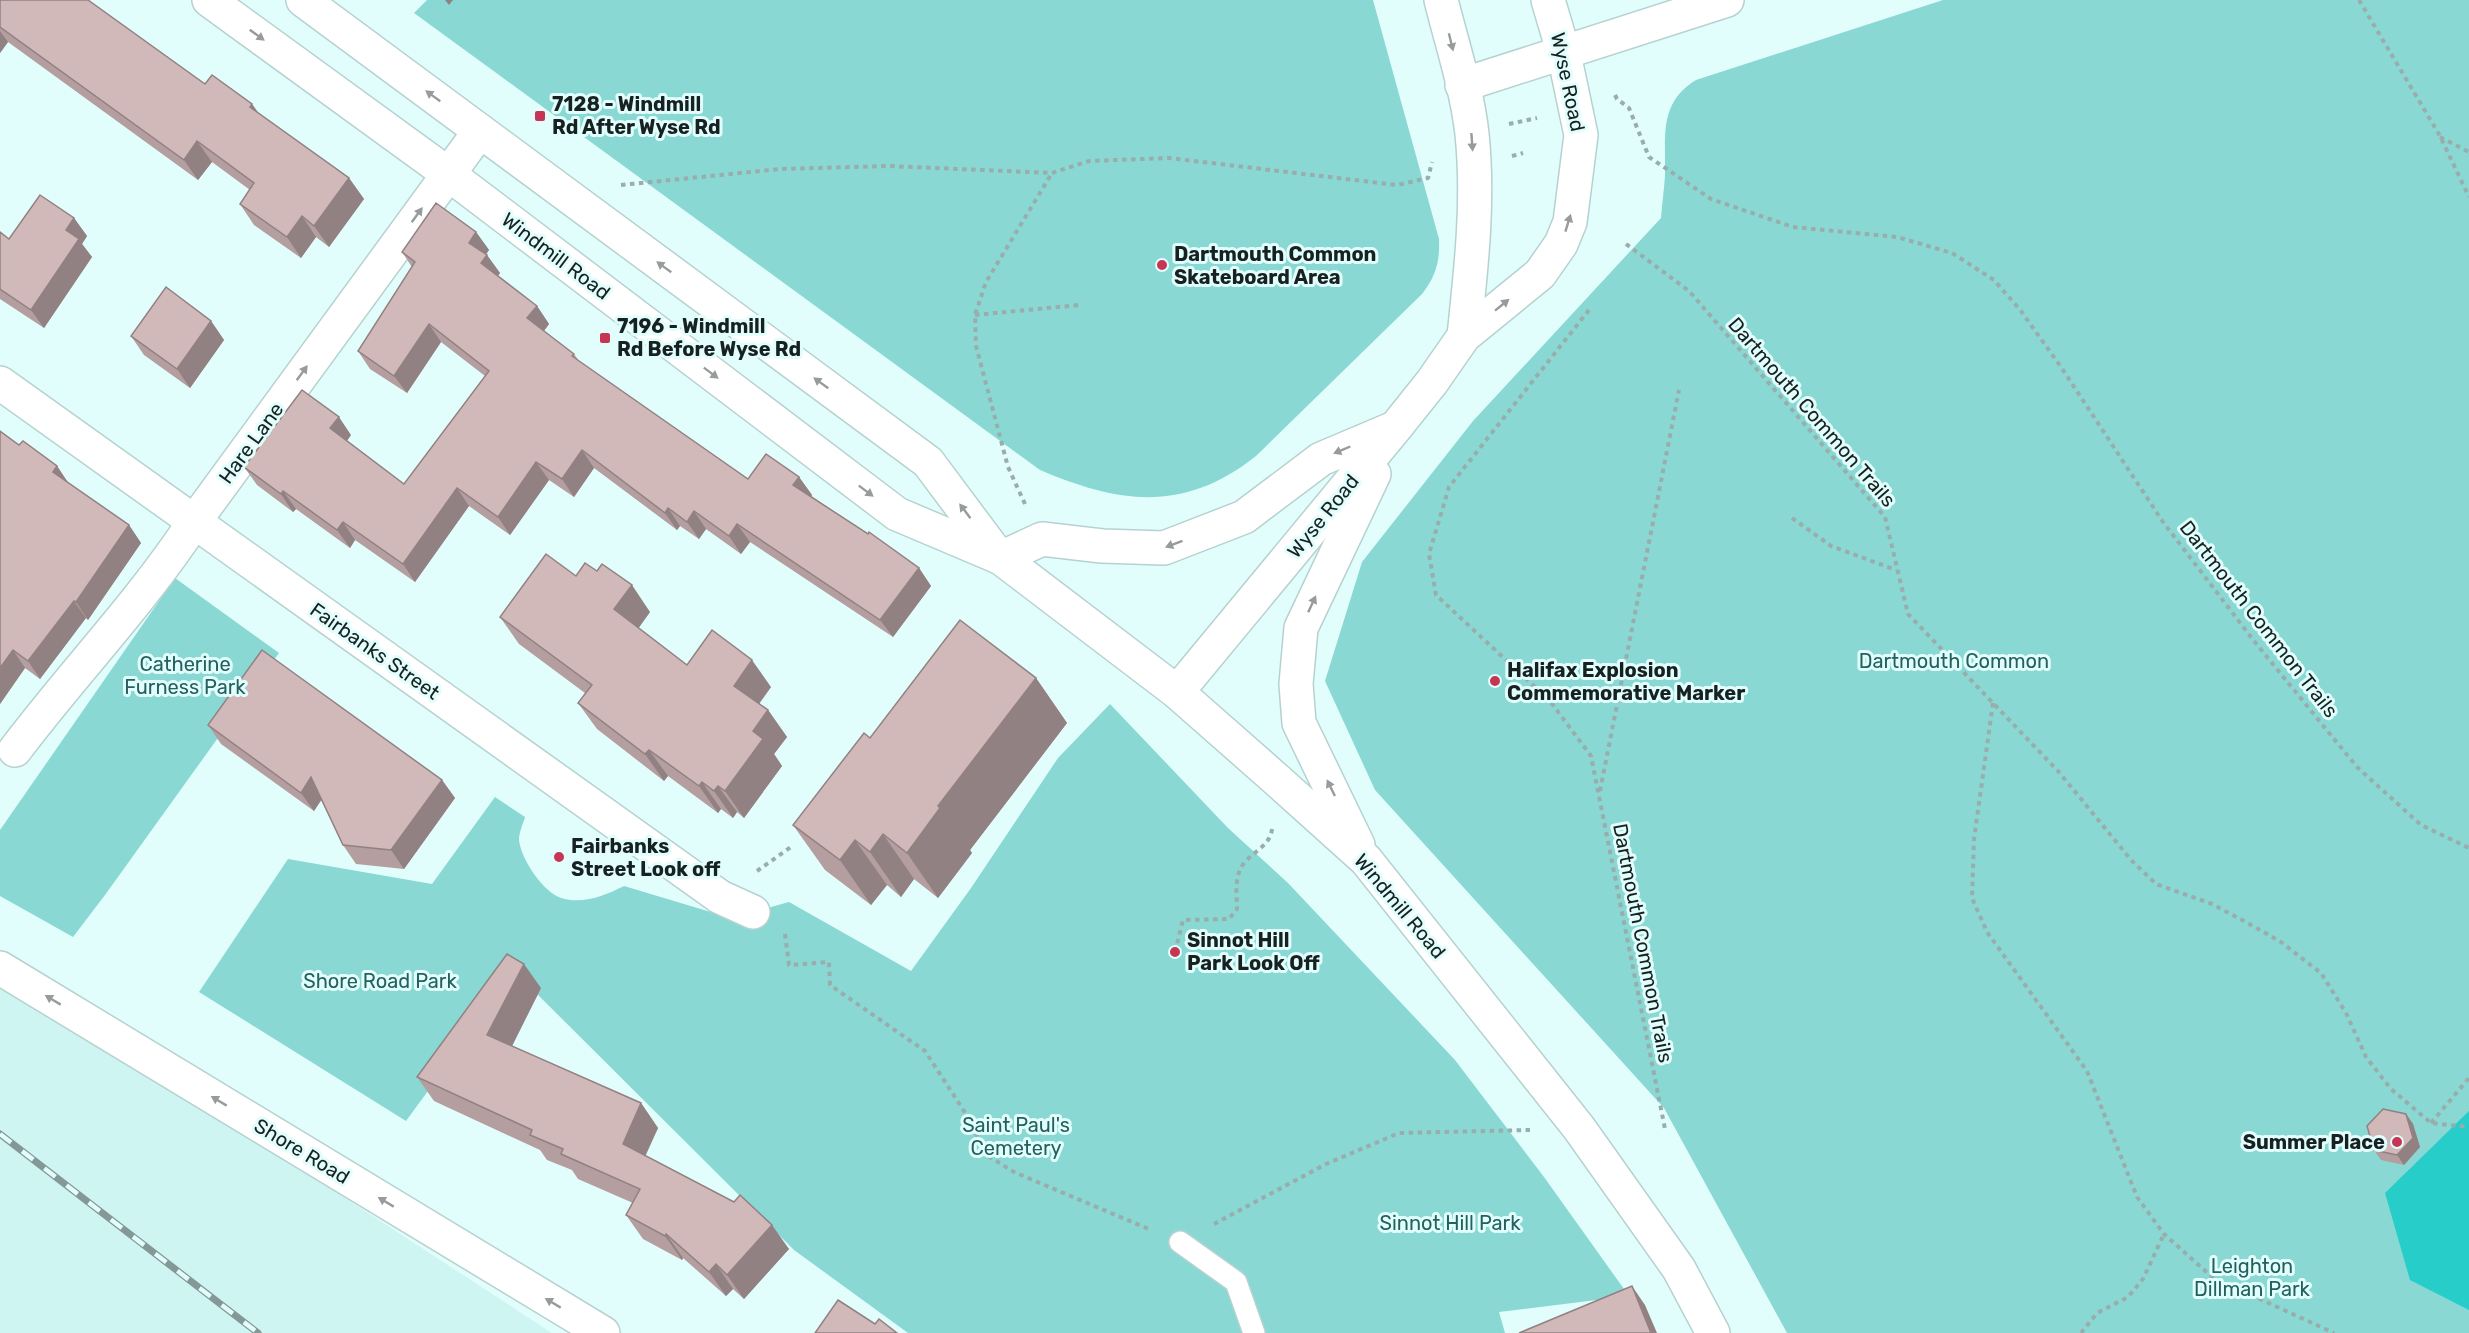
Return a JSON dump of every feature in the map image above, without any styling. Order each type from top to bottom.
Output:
[{"type":"main road","name":"Windmill Road","points":[[210,0],[447,173],[897,514],[1000,558],[1177,692],[1277,780],[1366,860],[1579,1128],[1679,1269],[1713,1333]]},
{"type":"main road","name":"Windmill Road","points":[[303,0],[928,462],[1000,558]]},
{"type":"main road","name":"Wyse Road","points":[[1441,0],[1472,133],[1475,234],[1464,336]]},
{"type":"main road","name":"Wyse Road","points":[[1177,692],[1396,427],[1432,382],[1464,336],[1540,274],[1561,244],[1570,222],[1581,135],[1564,54],[1548,0]]},
{"type":"main road","points":[[1462,85],[1726,0]]},
{"type":"main road","name":"Hare Lane","points":[[15,750],[48,706],[164,568],[194,522],[447,173],[480,131]]},
{"type":"main road","name":"Fairbanks Street","points":[[0,383],[720,897],[753,912]]},
{"type":"main road","points":[[1000,558],[1042,539],[1102,546],[1164,548],[1244,518],[1322,459],[1396,427]]},
{"type":"main road","points":[[1366,860],[1299,723],[1296,684],[1301,628],[1396,427]]},
{"type":"main road","name":"Shore Road","points":[[0,968],[603,1333]]},
{"type":"lane","points":[[1180,1242],[1236,1282],[1254,1333]]},
{"type":"path","points":[[2359,0],[2440,136],[2469,197]]},
{"type":"path","name":"Dartmouth Common Trails","points":[[1577,108],[1617,99],[1629,108],[1649,157],[1711,199],[1793,227],[1897,237],[1952,253],[1994,280],[2021,311],[2055,358],[2163,522],[2254,641],[2357,767],[2421,825],[2469,848]]},
{"type":"path","points":[[1472,133],[1577,108]]},
{"type":"path","points":[[2440,136],[2469,152]]},
{"type":"path","points":[[620,185],[780,169],[889,166],[1053,172],[1089,161],[1169,158],[1397,185],[1428,178]]},
{"type":"path","points":[[1042,539],[1008,467],[976,345],[975,315],[986,282],[1053,172]]},
{"type":"path","name":"Dartmouth Common Trails","points":[[1626,244],[1689,291],[1885,517],[1908,614],[2058,771],[2132,861],[2156,884],[2212,904],[2244,921],[2281,942],[2321,973],[2346,1012],[2366,1057],[2391,1089],[2431,1123]]},
{"type":"path","points":[[975,315],[1078,305]]},
{"type":"path","name":"Dartmouth Common Trails","points":[[1589,310],[1449,487],[1429,554],[1436,594],[1550,700],[1591,756],[1665,1129]]},
{"type":"path","name":"Dartmouth Common Trails","points":[[1599,795],[1678,390]]},
{"type":"path","points":[[1792,518],[1831,546],[1897,570]]},
{"type":"path","points":[[1993,702],[1974,839],[1972,898],[1987,933],[2087,1071],[2138,1197],[2164,1234],[2212,1277],[2334,1333]]},
{"type":"path","points":[[1175,952],[1182,920],[1229,919],[1237,909],[1236,883],[1242,866],[1271,838],[1277,780]]},
{"type":"path","points":[[753,912],[763,939],[785,934],[789,964],[829,962],[830,986],[925,1051],[964,1111],[988,1156],[1014,1172],[1180,1242],[1326,1164],[1399,1132],[1467,1133],[1579,1128]]},
{"type":"path","points":[[2431,1123],[2469,1078]]},
{"type":"path","points":[[2431,1123],[2469,1127]]},
{"type":"path","points":[[2081,1333],[2097,1312],[2128,1297],[2143,1279],[2164,1234]]},
{"type":"shaded area","points":[[0,980],[146,1068],[552,1333],[0,1333]]},
{"type":"shaded area","points":[[2469,1111],[2469,1310],[2410,1280],[2385,1193]]},
{"type":"green space","points":[[427,0],[1373,0],[1439,239],[1436,268],[1422,294],[1256,456],[1229,474],[1203,487],[1177,494],[1151,497],[1125,496],[1097,490],[1040,470],[414,13]]},
{"type":"green space","name":"Dartmouth Common","points":[[1943,0],[2469,0],[2469,1333],[1787,1333],[1664,1108],[1375,790],[1325,681],[1362,562],[1473,421],[1661,218],[1667,122],[1675,99],[1684,89],[1696,80]]},
{"type":"green space","name":"Catherine Furness Park","points":[[175,578],[279,653],[73,937],[0,896],[0,830]]},
{"type":"green space","points":[[1110,704],[1228,828],[1288,883],[1455,1060],[1544,1177],[1629,1296],[1499,1312],[1505,1333],[908,1333],[794,1250],[515,972],[406,1121],[199,992],[288,859],[432,884],[495,797],[525,817],[519,840],[528,865],[547,889],[561,898],[586,900],[624,886],[714,913],[753,912],[789,902],[911,971],[971,888],[1058,758]]},
{"type":"building","points":[[0,0],[88,0],[205,84],[212,75],[252,104],[250,107],[349,178],[314,226],[302,216],[287,237],[240,204],[254,183],[197,141],[184,160],[0,27]]},
{"type":"building","points":[[40,195],[74,218],[66,230],[79,239],[31,310],[0,289],[0,232],[9,239]]},
{"type":"building","points":[[436,203],[476,232],[469,243],[487,255],[481,263],[537,306],[527,318],[574,354],[572,356],[748,479],[766,454],[799,477],[793,485],[868,534],[869,532],[919,568],[880,620],[737,524],[729,536],[694,511],[687,522],[668,508],[665,513],[582,450],[562,479],[536,462],[498,517],[457,488],[403,564],[343,522],[337,530],[283,491],[281,494],[244,467],[302,390],[339,417],[330,428],[404,484],[489,371],[429,324],[394,376],[358,351],[415,262],[402,252]]},
{"type":"building","points":[[166,287],[211,321],[177,369],[131,336]]},
{"type":"building","points":[[0,431],[19,445],[23,441],[57,466],[53,472],[129,525],[76,602],[74,601],[28,661],[13,650],[0,668]]},
{"type":"building","points":[[546,554],[576,576],[585,563],[597,571],[602,564],[632,585],[614,609],[687,665],[712,630],[752,660],[734,686],[768,710],[753,731],[763,739],[725,791],[718,786],[714,791],[702,782],[699,786],[649,750],[645,754],[578,703],[592,685],[500,617]]},
{"type":"building","points":[[960,620],[1036,678],[938,806],[940,808],[907,853],[883,834],[870,852],[855,840],[840,860],[793,825],[864,733],[870,738]]},
{"type":"building","points":[[262,650],[442,780],[391,850],[343,845],[311,777],[301,793],[208,725]]},
{"type":"building","points":[[507,954],[524,964],[487,1035],[641,1103],[623,1144],[734,1202],[740,1195],[772,1225],[727,1275],[716,1264],[709,1272],[666,1234],[665,1236],[626,1215],[640,1189],[561,1154],[563,1149],[530,1135],[532,1130],[417,1077]]},
{"type":"building","name":"Summer Place","points":[[2383,1109],[2406,1114],[2413,1138],[2397,1155],[2374,1150],[2367,1126]]},
{"type":"building","points":[[1632,1286],[1651,1333],[1519,1333]]},
{"type":"building","points":[[838,1300],[875,1324],[879,1319],[897,1333],[815,1333]]},
{"type":"railway","points":[[0,1134],[258,1333]]},
{"type":"place","name":"7128 - Windmill Rd After Wyse Rd","points":[[540,116]]},
{"type":"place","name":"Dartmouth Common Skateboard Area","points":[[1162,265]]},
{"type":"place","name":"7196 - Windmill Rd Before Wyse Rd","points":[[605,338]]},
{"type":"place","name":"Halifax Explosion Commemorative Marker","points":[[1495,681]]},
{"type":"place","name":"Fairbanks Street Look off","points":[[559,857]]},
{"type":"place","name":"Sinnot Hill Park Look Off","points":[[1175,952]]},
{"type":"place","name":"Summer Place","points":[[2397,1142]]},
{"type":"park label","name":"Shore Road Park","points":[[380,981]]},
{"type":"park label","name":"Saint Paul's Cemetery","points":[[1016,1136]]},
{"type":"park label","name":"Sinnot Hill Park","points":[[1450,1223]]},
{"type":"park label","name":"Leighton Dillman Park","points":[[2252,1278]]}]
